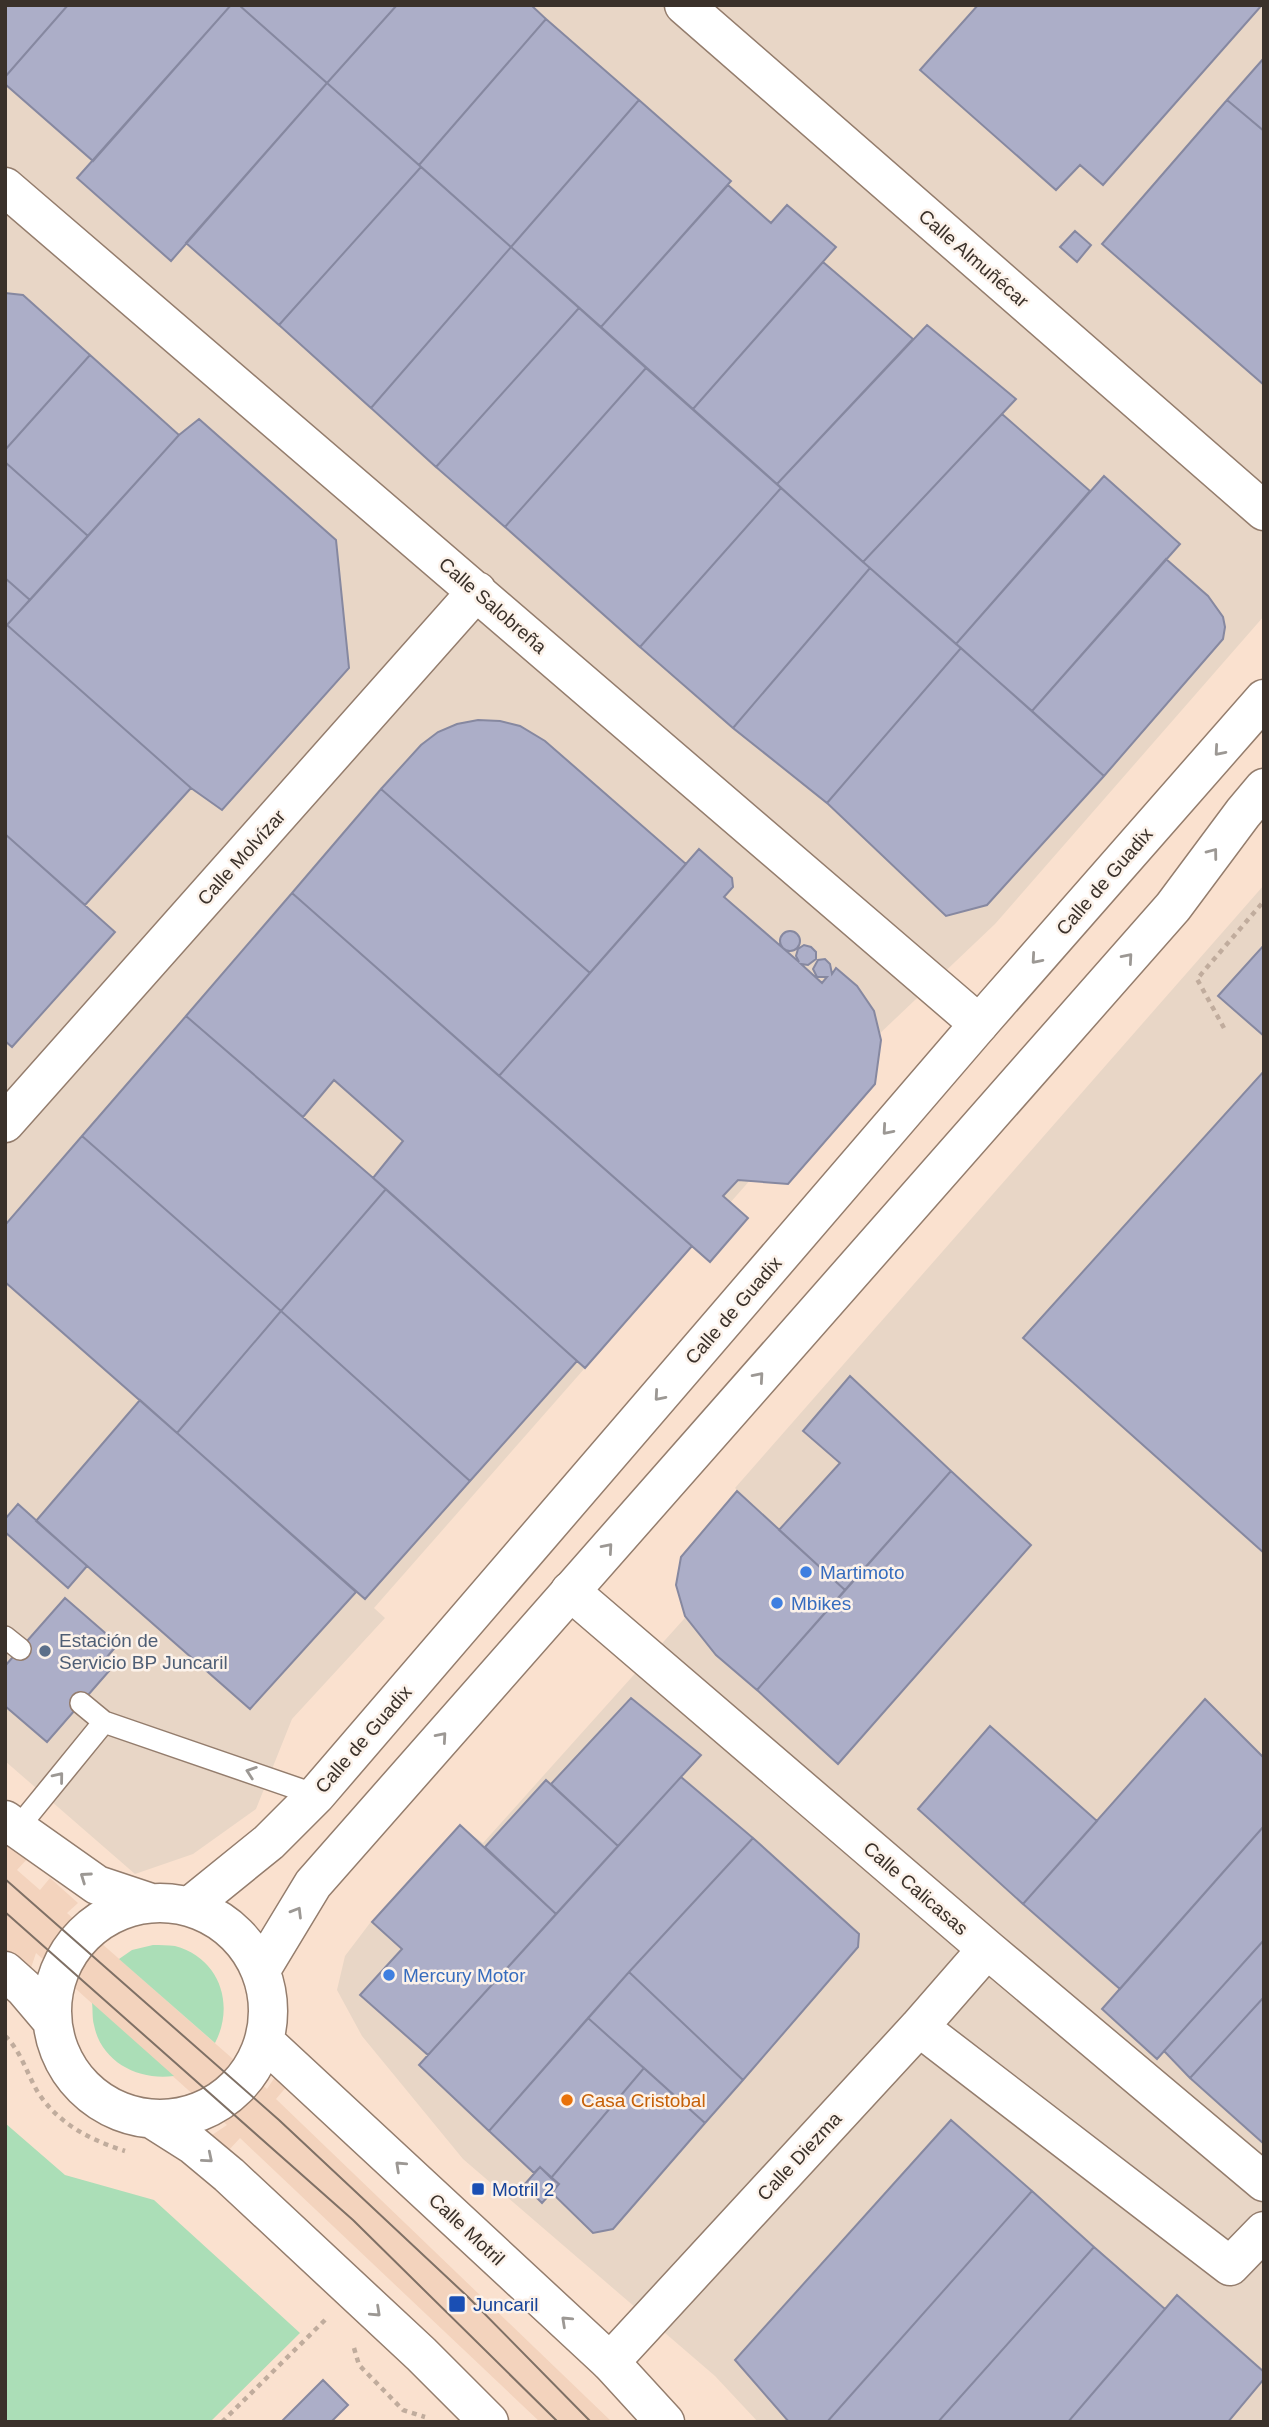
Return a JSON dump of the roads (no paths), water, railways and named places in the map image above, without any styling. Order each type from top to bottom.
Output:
[{"type":"street","name":"Calle Almuñécar","points":[[684,5],[1264,511]]},
{"type":"street","name":"Calle Salobreña","points":[[5,187],[979,1024]]},
{"type":"street","name":"Calle Molvízar","points":[[5,1123],[477,591]]},
{"type":"street","name":"Calle de Guadix","points":[[190,1906],[269,1842],[316,1795],[979,1024],[1264,699]]},
{"type":"street","points":[[261,1970],[313,1884],[1172,907],[1264,789]]},
{"type":"street","name":"Calle Calicasas","points":[[570,1591],[987,1949],[1264,2182]]},
{"type":"street","points":[[11,1825],[97,1885],[148,1902],[190,1906],[225,1923],[248,1946],[261,1970],[269,2002],[264,2041],[248,2075],[228,2096],[195,2113],[152,2119]]},
{"type":"street","points":[[148,1902],[108,1915],[69,1950],[54,1986],[52,2021],[64,2062],[82,2086],[118,2111],[152,2119],[193,2145],[229,2175],[421,2354],[489,2422]]},
{"type":"street","name":"Calle Diezma","points":[[610,2362],[987,1949]]},
{"type":"street","points":[[5,1971],[24,1988],[52,2021]]},
{"type":"street","points":[[919,2026],[1230,2266],[1264,2231]]},
{"type":"street","name":"Calle Motril","points":[[264,2041],[610,2362],[665,2422]]},
{"type":"lane","points":[[82,1703],[104,1722],[316,1795]]},
{"type":"lane","points":[[11,1825],[104,1722]]},
{"type":"tram line","points":[[5,1879],[279,2120],[467,2296],[591,2422]]},
{"type":"tram line","points":[[5,1912],[353,2220],[558,2422]]},
{"type":"place","name":"Martimoto","points":[[806,1572]]},
{"type":"place","name":"Mbikes","points":[[777,1603]]},
{"type":"place","name":"Estación de Servicio BP Juncaril","points":[[45,1651]]},
{"type":"place","name":"Mercury Motor","points":[[389,1975]]},
{"type":"place","name":"Casa Cristobal","points":[[567,2100]]},
{"type":"place","name":"Motril 2","points":[[478,2189]]},
{"type":"place","name":"Juncaril","points":[[457,2304]]}]
